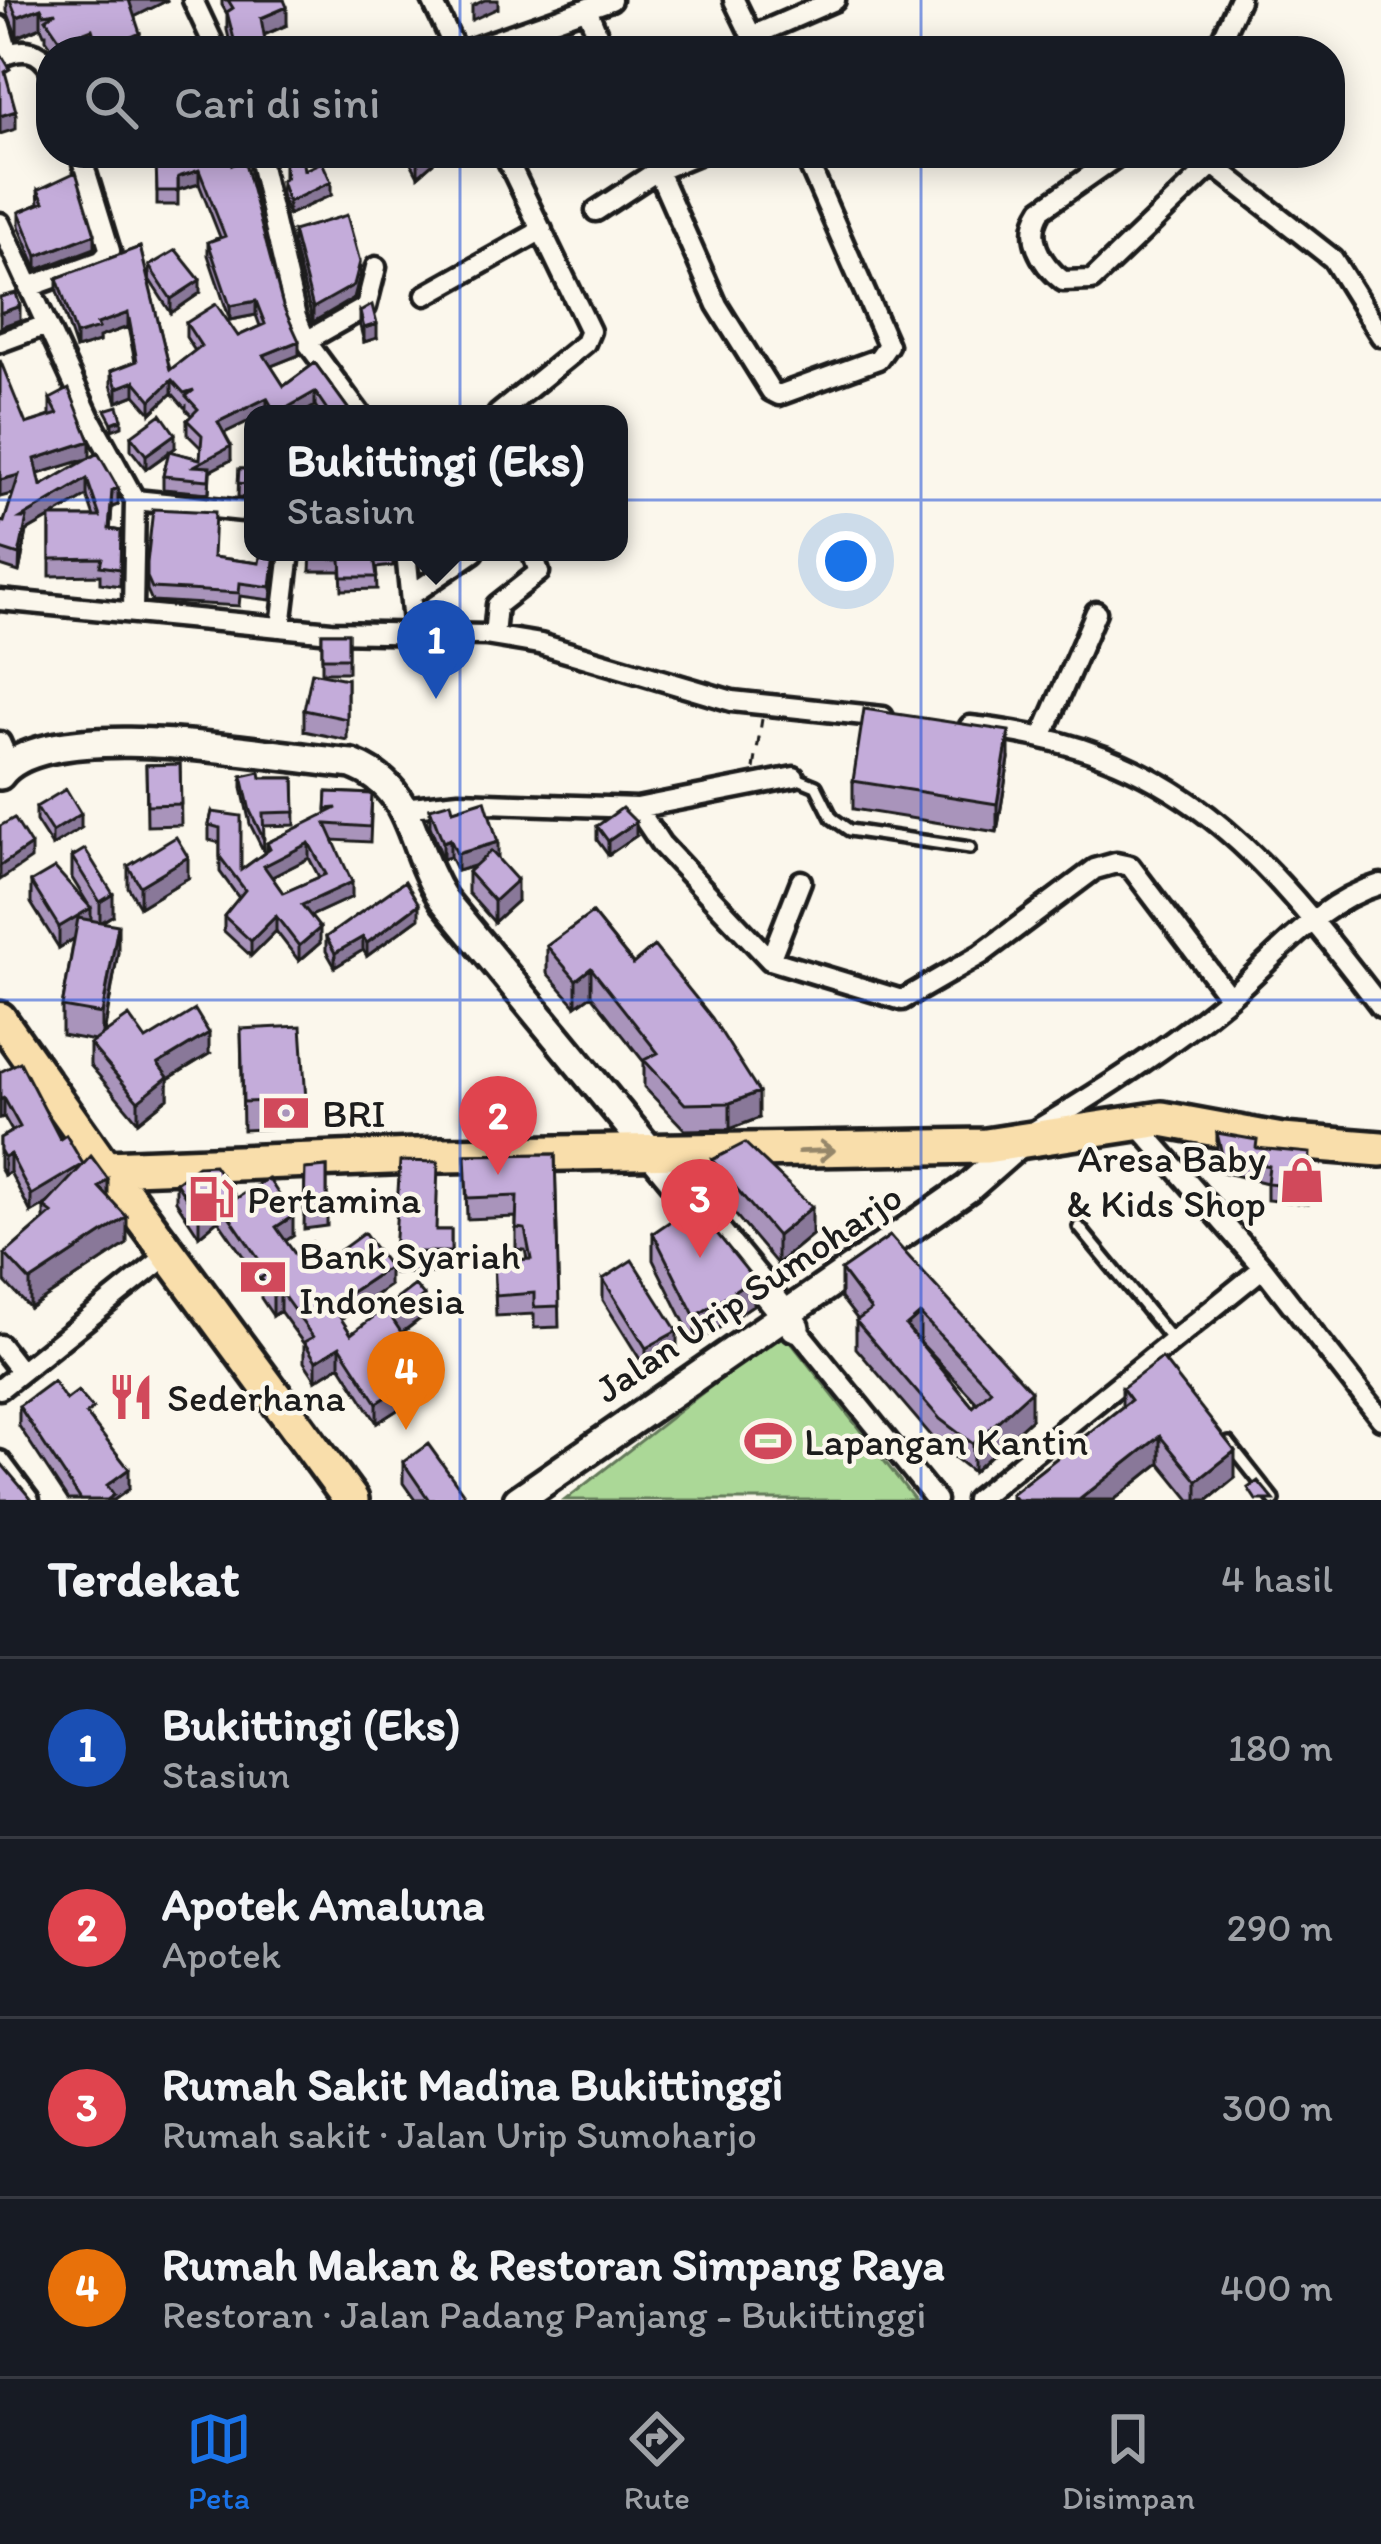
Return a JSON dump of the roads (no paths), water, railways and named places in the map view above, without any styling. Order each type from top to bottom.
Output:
[{"type":"highway","points":[[106,1168],[442,1155],[658,1155],[1018,1144],[1134,1121],[1187,1121],[1282,1141],[1381,1149]]},
{"type":"highway","points":[[106,1168],[351,1500]]},
{"type":"main road","points":[[0,1018],[21,1064],[106,1168]]},
{"type":"street","points":[[193,0],[204,36]]},
{"type":"street","points":[[432,0],[452,36]]},
{"type":"street","points":[[505,36],[611,0]]},
{"type":"street","points":[[734,0],[751,36]]},
{"type":"street","points":[[770,36],[835,0]]},
{"type":"street","points":[[1223,36],[1240,0]]},
{"type":"street","points":[[587,9],[598,36]]},
{"type":"street","points":[[0,26],[4,56],[30,50],[36,56]]},
{"type":"street","points":[[29,287],[101,261],[110,251],[85,168]]},
{"type":"street","points":[[261,168],[286,283],[306,341],[353,405]]},
{"type":"street","points":[[509,405],[589,338],[589,324],[511,168]]},
{"type":"street","points":[[596,211],[646,168]]},
{"type":"street","points":[[656,168],[726,320],[771,391],[787,394],[878,359],[888,345],[811,168]]},
{"type":"street","points":[[1101,168],[1042,209],[1034,220],[1037,250],[1063,281],[1092,280],[1197,168]]},
{"type":"street","points":[[1215,168],[1334,259],[1381,336]]},
{"type":"street","points":[[426,295],[542,230]]},
{"type":"street","points":[[2,231],[135,500],[133,610]]},
{"type":"street","points":[[306,341],[366,307],[376,267]]},
{"type":"street","points":[[0,341],[46,325]]},
{"type":"street","points":[[135,500],[244,511]]},
{"type":"street","points":[[281,627],[289,561]]},
{"type":"street","points":[[408,561],[414,633]]},
{"type":"street","points":[[414,593],[461,561]]},
{"type":"street","points":[[494,636],[497,605],[539,572],[535,561]]},
{"type":"street","points":[[0,600],[281,627],[494,636],[764,705],[907,719]]},
{"type":"street","points":[[1042,737],[1096,612]]},
{"type":"street","points":[[948,724],[1042,737],[1116,758],[1159,779],[1253,853],[1381,1006]]},
{"type":"street","points":[[3,764],[35,751],[95,739],[352,764],[380,774],[394,788],[425,871],[443,899],[658,1155],[936,1500]]},
{"type":"street","points":[[401,808],[459,802],[638,808],[794,778]]},
{"type":"street","points":[[638,808],[661,844],[770,960],[879,997],[911,999],[1095,869],[1116,862],[1130,866],[1229,997]]},
{"type":"street","points":[[770,960],[802,881]]},
{"type":"street","points":[[1018,1144],[1140,1067],[1229,997],[1311,919],[1381,884]]},
{"type":"street","points":[[1134,1121],[1263,1268],[1381,1419]]},
{"type":"street","name":"Jalan Urip Sumoharjo","points":[[518,1500],[789,1320],[968,1188],[1018,1144]]},
{"type":"street","points":[[0,1390],[170,1253]]},
{"type":"street","points":[[976,1500],[1263,1268]]},
{"type":"street","points":[[0,1345],[21,1372]]},
{"type":"street","points":[[0,1461],[29,1500]]},
{"type":"lane","points":[[794,778],[816,786],[832,818],[849,830],[970,848]]},
{"type":"lane","points":[[1079,1228],[1165,1347],[1172,1372]]},
{"type":"lane","points":[[1216,1426],[1274,1500]]},
{"type":"place","name":"Bukittingi (Eks)","points":[[436,699]]},
{"type":"place","name":"BRI","points":[[286,1113]]},
{"type":"place","name":"Apotek Amaluna","points":[[498,1175]]},
{"type":"place","name":"Aresa Baby & Kids Shop","points":[[1302,1180]]},
{"type":"place","name":"Pertamina","points":[[211,1199]]},
{"type":"place","name":"Rumah Sakit Madina Bukittinggi","points":[[700,1258]]},
{"type":"place","name":"Bank Syariah Indonesia","points":[[263,1277]]},
{"type":"place","name":"Sederhana","points":[[131,1397]]},
{"type":"place","name":"Rumah Makan & Restoran Simpang Raya","points":[[406,1430]]},
{"type":"place","name":"Lapangan Kantin","points":[[768,1441]]}]
